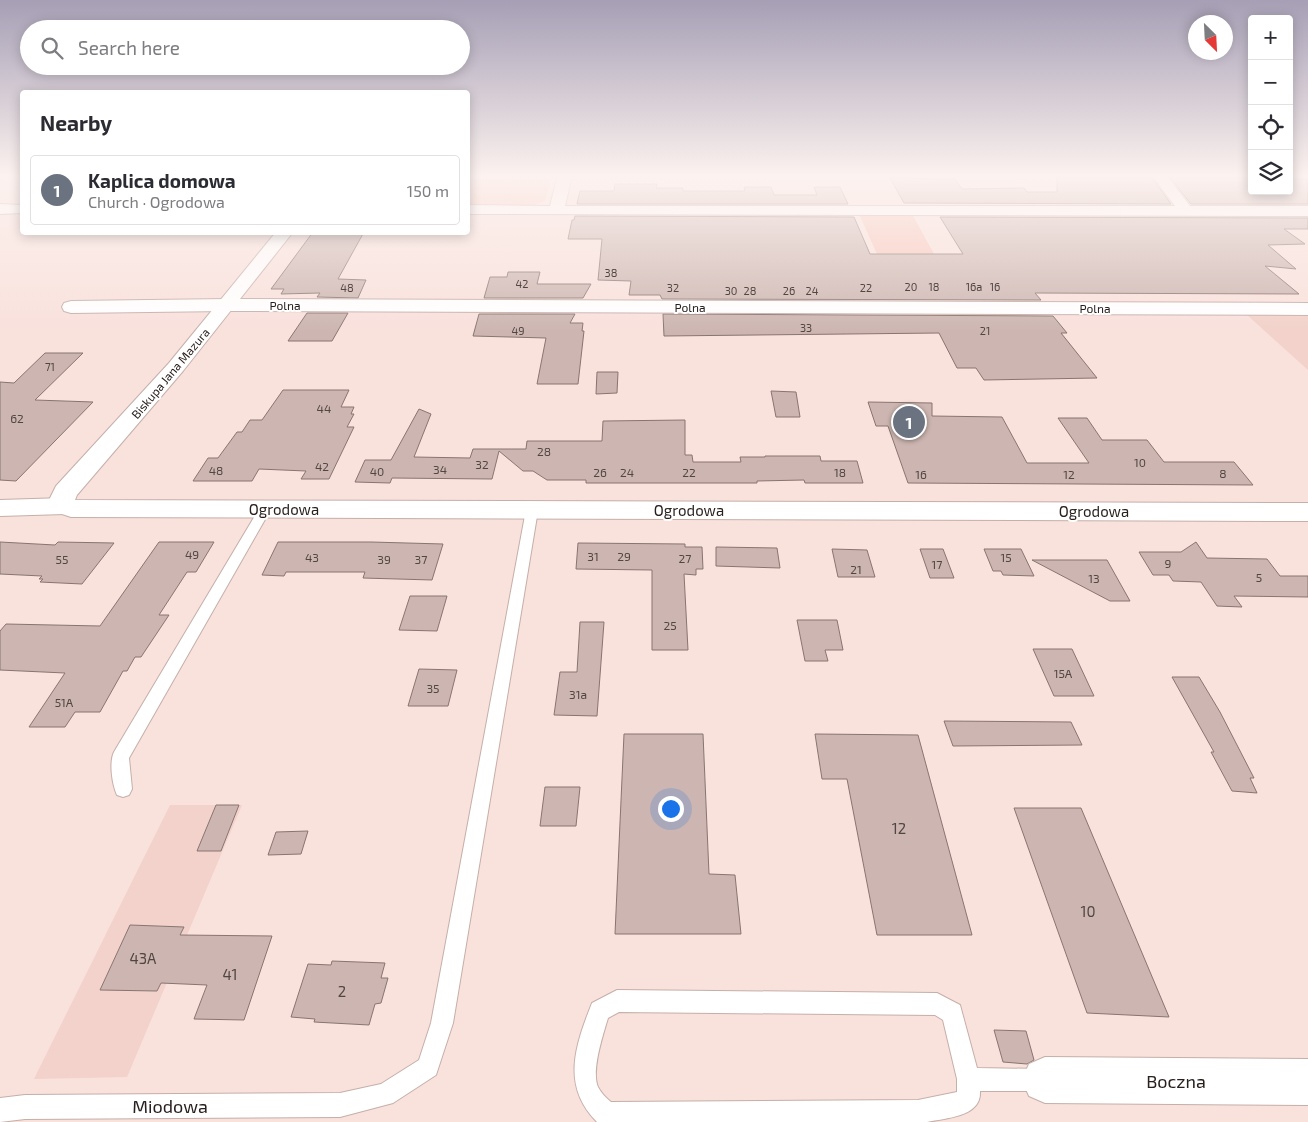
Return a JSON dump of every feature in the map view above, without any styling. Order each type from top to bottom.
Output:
[{"type":"street","name":"Biskupa Jana Mazura","points":[[68,508],[62,500],[65,492],[132,418],[227,305],[283,235]]},
{"type":"street","name":"Polna","points":[[71,307],[227,305],[1308,309]]},
{"type":"street","name":"Ogrodowa","points":[[0,508],[1308,512]]},
{"type":"street","name":"Boczna","points":[[1045,1080],[1308,1082]]},
{"type":"lane","points":[[123,789],[120,757],[266,509]]},
{"type":"lane","points":[[340,1105],[385,1095],[428,1067],[439,1032],[532,510]]},
{"type":"lane","points":[[617,1002],[937,1004],[952,1013],[968,1079],[968,1096],[960,1104],[918,1112],[606,1114],[594,1102],[586,1087],[589,1041],[600,1011],[617,1002]]},
{"type":"lane","points":[[968,1079],[1045,1080]]},
{"type":"lane","name":"Miodowa","points":[[0,1110],[25,1107],[340,1105]]},
{"type":"shaded area","points":[[865,227],[919,227],[934,254],[877,254]]},
{"type":"shaded area","points":[[1247,315],[1308,315],[1308,370]]},
{"type":"shaded area","points":[[170,805],[242,805],[127,1077],[34,1079]]},
{"type":"building","points":[[570,227],[858,227],[870,254],[963,254],[946,227],[1308,227],[1308,229],[1284,229],[1305,244],[1268,245],[1296,269],[1265,266],[1299,294],[1035,293],[1041,300],[662,299],[660,295],[629,295],[631,281],[598,280],[602,239],[568,239]]},
{"type":"building","points":[[311,235],[362,235],[338,279],[366,280],[358,298],[317,297],[320,293],[281,294],[284,289],[271,289]]},
{"type":"building","points":[[508,272],[540,272],[537,284],[591,284],[583,298],[484,298],[490,277],[507,277]]},
{"type":"building","points":[[307,313],[348,313],[332,341],[288,341]]},
{"type":"building","points":[[479,314],[575,314],[570,323],[583,323],[582,331],[584,331],[578,384],[537,384],[546,338],[473,336]]},
{"type":"building","points":[[663,314],[1053,316],[1067,333],[1061,333],[1097,378],[984,380],[976,368],[957,368],[939,333],[664,336]]},
{"type":"building","points":[[45,353],[83,353],[35,400],[93,402],[16,481],[0,480],[0,382],[14,383]]},
{"type":"building","points":[[597,372],[618,372],[617,393],[596,394]]},
{"type":"building","points":[[283,390],[349,390],[341,407],[354,407],[351,414],[354,414],[347,427],[354,427],[329,479],[301,479],[306,471],[259,469],[252,481],[193,481],[208,458],[218,458],[237,432],[242,432],[250,420],[262,420]]},
{"type":"building","points":[[771,391],[796,392],[800,417],[776,417]]},
{"type":"building","points":[[868,402],[932,403],[932,416],[1002,417],[1027,463],[1089,463],[1058,418],[1087,418],[1102,440],[1147,440],[1164,462],[1234,462],[1253,485],[908,483],[888,426],[876,426]]},
{"type":"building","points":[[419,409],[431,414],[414,457],[470,458],[473,449],[526,449],[527,441],[602,441],[603,421],[685,420],[685,455],[692,455],[693,462],[741,462],[740,457],[820,456],[821,461],[857,461],[863,483],[805,483],[804,480],[757,481],[757,483],[586,483],[586,480],[547,480],[533,471],[523,471],[499,451],[492,479],[392,478],[390,483],[355,482],[365,460],[391,460]]},
{"type":"building","points":[[0,542],[55,545],[58,542],[114,543],[82,584],[40,582],[43,579],[39,579],[42,576],[0,574]]},
{"type":"building","points":[[159,542],[214,542],[196,572],[187,572],[159,615],[169,615],[141,657],[135,657],[127,671],[123,671],[100,712],[75,712],[65,727],[29,727],[65,673],[0,670],[0,631],[6,624],[100,626]]},
{"type":"building","points":[[278,542],[443,544],[432,580],[363,578],[365,572],[286,572],[284,576],[262,575]]},
{"type":"building","points":[[1196,542],[1207,558],[1267,559],[1280,576],[1308,576],[1308,597],[1234,596],[1242,607],[1217,606],[1201,582],[1173,581],[1169,575],[1153,575],[1139,552],[1181,552]]},
{"type":"building","points":[[578,543],[685,544],[685,547],[702,547],[703,569],[696,569],[696,575],[684,574],[688,650],[652,650],[652,570],[576,569]]},
{"type":"building","points":[[716,547],[777,548],[780,568],[716,566]]},
{"type":"building","points":[[832,549],[867,550],[875,577],[838,577]]},
{"type":"building","points":[[920,549],[943,549],[954,578],[930,578]]},
{"type":"building","points":[[984,549],[1021,549],[1034,576],[1003,575],[1001,571],[993,571]]},
{"type":"building","points":[[1032,560],[1107,560],[1130,601],[1110,601]]},
{"type":"building","points":[[410,596],[447,596],[437,631],[399,630]]},
{"type":"building","points":[[797,620],[837,620],[843,650],[825,650],[828,661],[805,661]]},
{"type":"building","points":[[580,622],[604,622],[597,716],[554,715],[560,672],[577,672]]},
{"type":"building","points":[[1033,649],[1072,649],[1094,696],[1054,696]]},
{"type":"building","points":[[419,669],[457,670],[448,706],[408,706]]},
{"type":"building","points":[[1172,677],[1199,677],[1220,712],[1254,778],[1250,778],[1257,793],[1232,791],[1211,752],[1214,752]]},
{"type":"building","points":[[944,721],[1071,722],[1082,745],[953,746]]},
{"type":"building","points":[[624,734],[703,734],[709,874],[735,875],[741,934],[615,934]]},
{"type":"building","points":[[815,734],[918,735],[972,935],[877,935],[847,779],[822,779]]},
{"type":"building","points":[[545,787],[580,787],[576,826],[540,826]]},
{"type":"building","points":[[216,805],[239,805],[221,851],[197,851]]},
{"type":"building","points":[[1014,808],[1081,808],[1169,1017],[1087,1013]]},
{"type":"building","points":[[308,831],[301,854],[268,855],[276,832]]},
{"type":"building","points":[[130,925],[184,927],[180,935],[272,936],[244,1020],[194,1019],[207,985],[161,983],[157,991],[100,990]]},
{"type":"building","points":[[332,961],[385,963],[381,978],[388,978],[381,1003],[375,1004],[369,1025],[314,1022],[315,1019],[291,1017],[308,964],[331,965]]},
{"type":"building","points":[[994,1030],[1026,1031],[1034,1060],[1027,1064],[1003,1062]]},
{"type":"place","name":"Kaplica domowa","points":[[909,422]]}]
